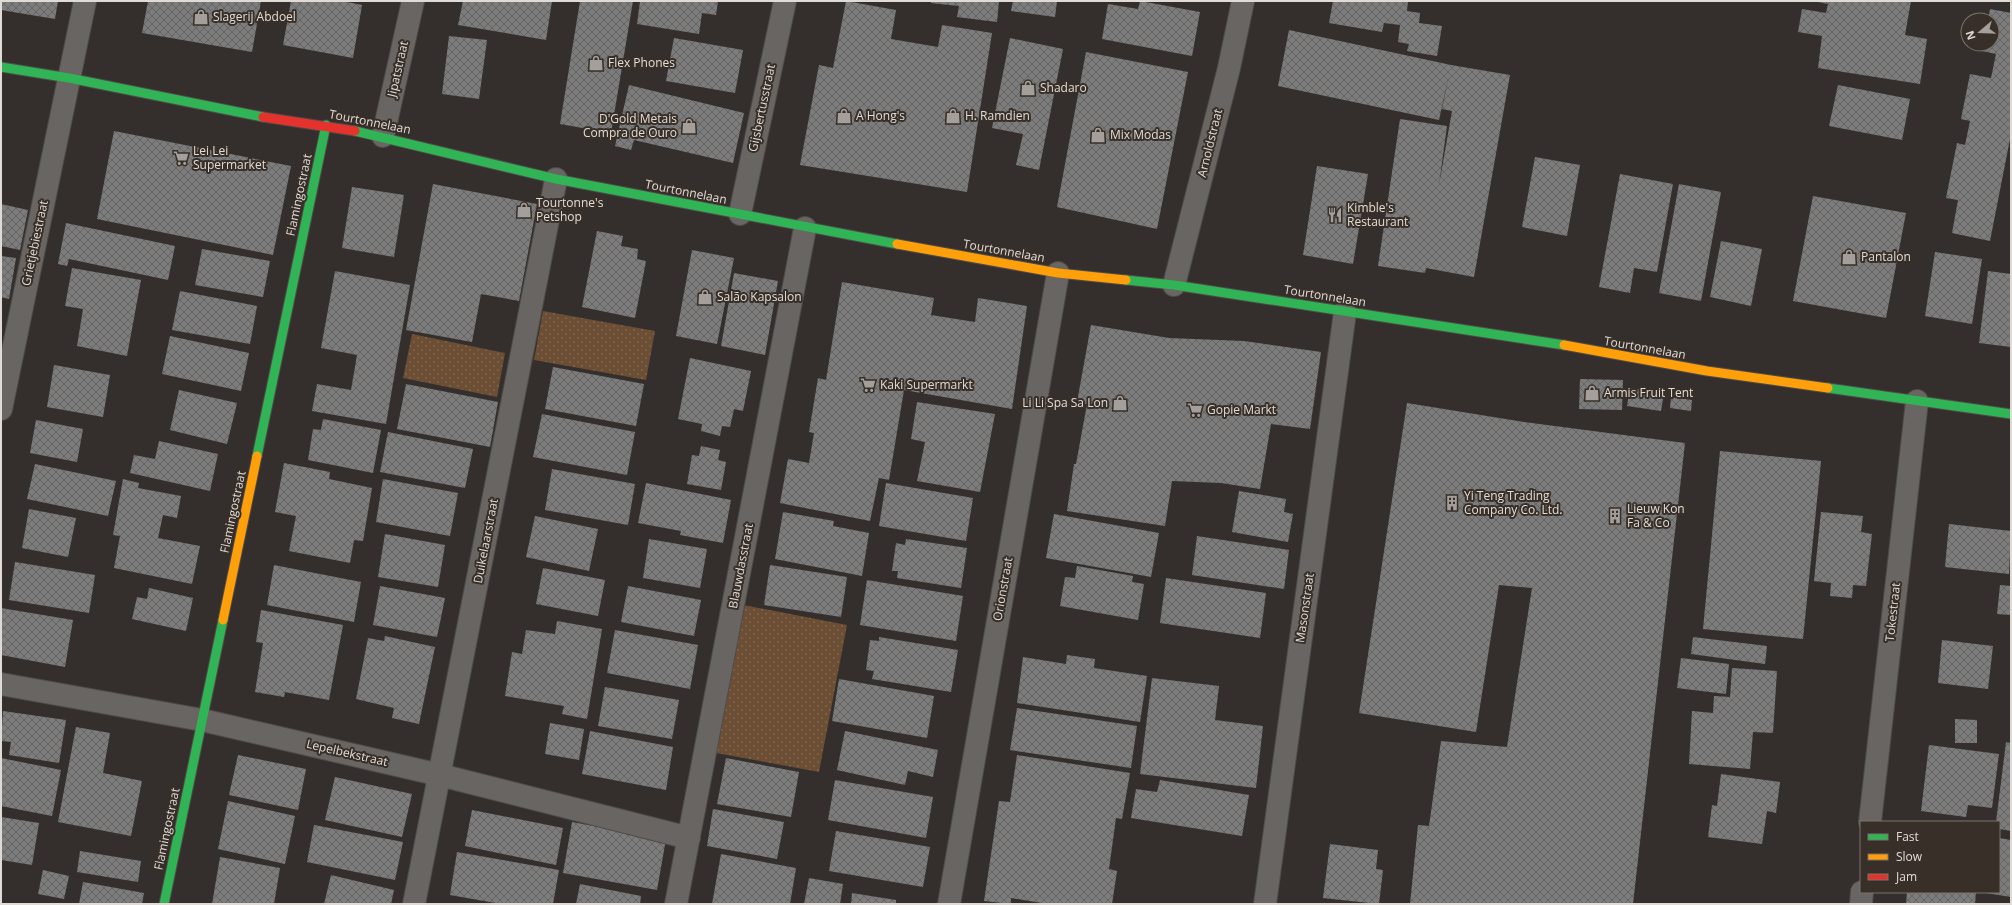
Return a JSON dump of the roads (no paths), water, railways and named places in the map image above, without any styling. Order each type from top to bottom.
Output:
[{"type":"street","name":"Grietjebiestraat","points":[[1,409],[85,1]]},
{"type":"street","name":"Jipatstraat","points":[[383,136],[413,1]]},
{"type":"street","name":"Gijsbertusstraat","points":[[740,214],[785,1]]},
{"type":"street","name":"Arnoldstraat","points":[[1174,285],[1229,68],[1243,1]]},
{"type":"street","name":"Tourtonnelaan","points":[[1,67],[69,78],[250,115],[326,125],[383,136],[556,179],[805,228],[1058,273],[1174,285],[1560,344],[1707,371],[1879,394],[1917,401],[2011,414]]},
{"type":"street","name":"Flamingostraat","points":[[164,904],[326,125]]},
{"type":"street","name":"Duikelaarstraat","points":[[414,904],[556,179]]},
{"type":"street","name":"Blauwdasstraat","points":[[676,904],[805,228]]},
{"type":"street","name":"Orionstraat","points":[[949,904],[1058,273]]},
{"type":"street","name":"Masonstraat","points":[[1265,904],[1345,312]]},
{"type":"street","name":"Tokestraat","points":[[1870,821],[1917,401]]},
{"type":"street","name":"Lepelbekstraat","points":[[1,684],[202,720],[440,775],[689,838]]},
{"type":"street","points":[[1861,904],[1862,893]]},
{"type":"place","name":"Slagerij Abdoel","points":[[201,17]]},
{"type":"place","name":"Flex Phones","points":[[596,63]]},
{"type":"place","name":"Shadaro","points":[[1028,88]]},
{"type":"place","name":"A Hong's","points":[[844,116]]},
{"type":"place","name":"H. Ramdien","points":[[953,116]]},
{"type":"place","name":"D'Gold Metais Compra de Ouro","points":[[689,126]]},
{"type":"place","name":"Mix Modas","points":[[1098,135]]},
{"type":"place","name":"Lei Lei Supermarket","points":[[181,158]]},
{"type":"place","name":"Tourtonne's Petshop","points":[[524,210]]},
{"type":"place","name":"Kimble's Restaurant","points":[[1335,215]]},
{"type":"place","name":"Pantalon","points":[[1849,257]]},
{"type":"place","name":"Salão Kapsalon","points":[[705,297]]},
{"type":"place","name":"Kaki Supermarkt","points":[[868,385]]},
{"type":"place","name":"Armis Fruit Tent","points":[[1592,393]]},
{"type":"place","name":"Li Li Spa Sa Lon","points":[[1120,403]]},
{"type":"place","name":"Gopie Markt","points":[[1195,410]]},
{"type":"place","name":"Yi Teng Trading Company Co. Ltd.","points":[[1452,503]]},
{"type":"place","name":"Lieuw Kon Fa & Co","points":[[1615,516]]}]
